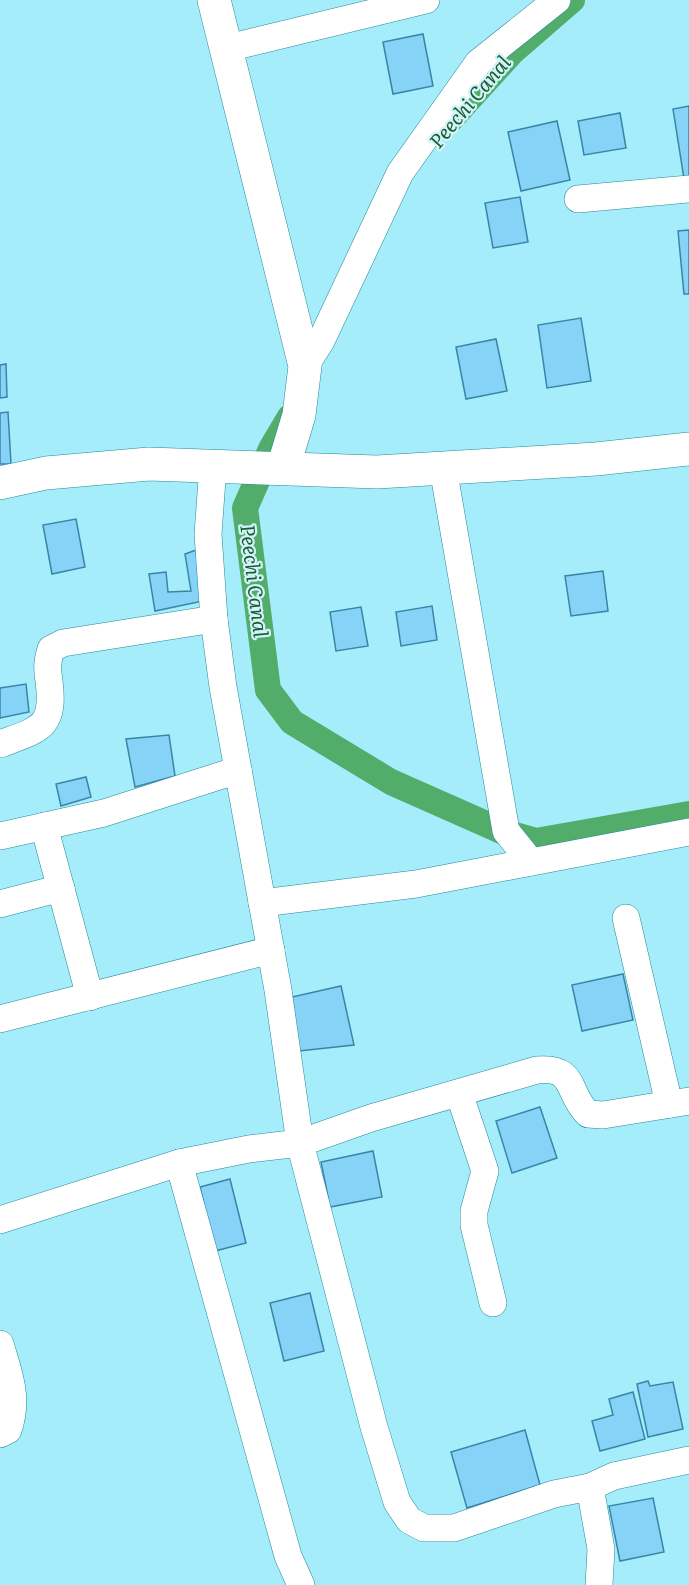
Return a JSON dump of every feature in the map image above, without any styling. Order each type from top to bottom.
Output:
[{"type":"street","points":[[214,0],[228,48],[302,389]]},
{"type":"street","points":[[228,48],[426,0]]},
{"type":"street","points":[[281,468],[302,389],[321,341],[400,173],[478,63],[557,0]]},
{"type":"street","points":[[578,199],[689,189]]},
{"type":"street","points":[[0,483],[46,473],[149,464],[377,472],[596,459],[689,449]]},
{"type":"street","points":[[213,466],[208,534],[214,619],[300,1143],[374,1427],[397,1502],[409,1520],[424,1528],[454,1528],[554,1494],[590,1487],[614,1476],[689,1460]]},
{"type":"street","points":[[443,468],[506,831],[531,862]]},
{"type":"street","points":[[0,744],[39,728],[48,719],[52,705],[46,661],[51,649],[63,643],[214,619]]},
{"type":"street","points":[[0,836],[104,813],[238,770]]},
{"type":"street","points":[[44,826],[90,997]]},
{"type":"street","points":[[262,903],[416,884],[689,832]]},
{"type":"street","points":[[0,904],[61,888]]},
{"type":"street","points":[[1,1216],[179,1163],[249,1149],[300,1143],[537,1070],[554,1068],[566,1075],[579,1106],[588,1114],[603,1115],[679,1102],[626,918]]},
{"type":"street","points":[[0,1019],[270,950]]},
{"type":"street","points":[[459,1093],[485,1171],[474,1211],[474,1225],[493,1303]]},
{"type":"street","points":[[179,1163],[288,1556],[301,1585]]},
{"type":"street","points":[[0,1344],[14,1390],[14,1413],[8,1430],[0,1434]]},
{"type":"street","points":[[590,1487],[601,1549],[599,1585]]},
{"type":"building","points":[[423,34],[433,86],[393,94],[383,42]]},
{"type":"building","points":[[689,106],[689,184],[685,185],[673,109]]},
{"type":"building","points":[[620,113],[626,148],[584,155],[578,121]]},
{"type":"building","points":[[557,121],[570,180],[521,191],[508,132]]},
{"type":"building","points":[[520,197],[528,242],[493,248],[485,203]]},
{"type":"building","points":[[689,230],[689,294],[684,294],[678,231]]},
{"type":"building","points":[[581,318],[591,381],[547,388],[538,325]]},
{"type":"building","points":[[496,339],[507,391],[466,399],[456,347]]},
{"type":"building","points":[[6,364],[7,397],[0,398],[0,365]]},
{"type":"building","points":[[8,412],[11,464],[0,464],[0,413]]},
{"type":"building","points":[[76,519],[85,567],[52,574],[43,525]]},
{"type":"building","points":[[196,550],[203,601],[155,611],[149,574],[166,572],[168,592],[191,591],[185,554]]},
{"type":"building","points":[[603,571],[608,611],[571,616],[565,576]]},
{"type":"building","points":[[432,606],[437,640],[401,646],[396,612]]},
{"type":"building","points":[[361,607],[368,646],[336,651],[330,612]]},
{"type":"building","points":[[26,684],[29,712],[0,718],[0,688]]},
{"type":"building","points":[[169,735],[175,776],[135,787],[126,739]]},
{"type":"building","points":[[86,777],[91,797],[61,806],[56,784]]},
{"type":"building","points":[[623,974],[633,1020],[582,1031],[572,985]]},
{"type":"building","points":[[341,986],[354,1045],[299,1051],[292,997]]},
{"type":"building","points":[[540,1107],[557,1158],[512,1173],[496,1121]]},
{"type":"building","points":[[373,1151],[382,1197],[330,1207],[321,1162]]},
{"type":"building","points":[[230,1179],[246,1243],[215,1251],[200,1187]]},
{"type":"building","points":[[310,1293],[324,1351],[284,1361],[270,1303]]},
{"type":"building","points":[[648,1381],[650,1386],[673,1382],[683,1429],[648,1437],[637,1384]]},
{"type":"building","points":[[633,1392],[645,1439],[600,1451],[592,1421],[613,1415],[609,1399]]},
{"type":"building","points":[[525,1430],[540,1485],[467,1508],[451,1452]]},
{"type":"building","points":[[653,1498],[664,1552],[620,1561],[609,1506]]},
{"type":"waterway","name":"Peechi Canal","points":[[451,119],[512,52],[572,0]]},
{"type":"waterway","name":"Peechi Canal","points":[[290,417],[271,449],[245,508],[268,690],[292,722],[391,782],[504,832],[536,841],[689,814]]}]
